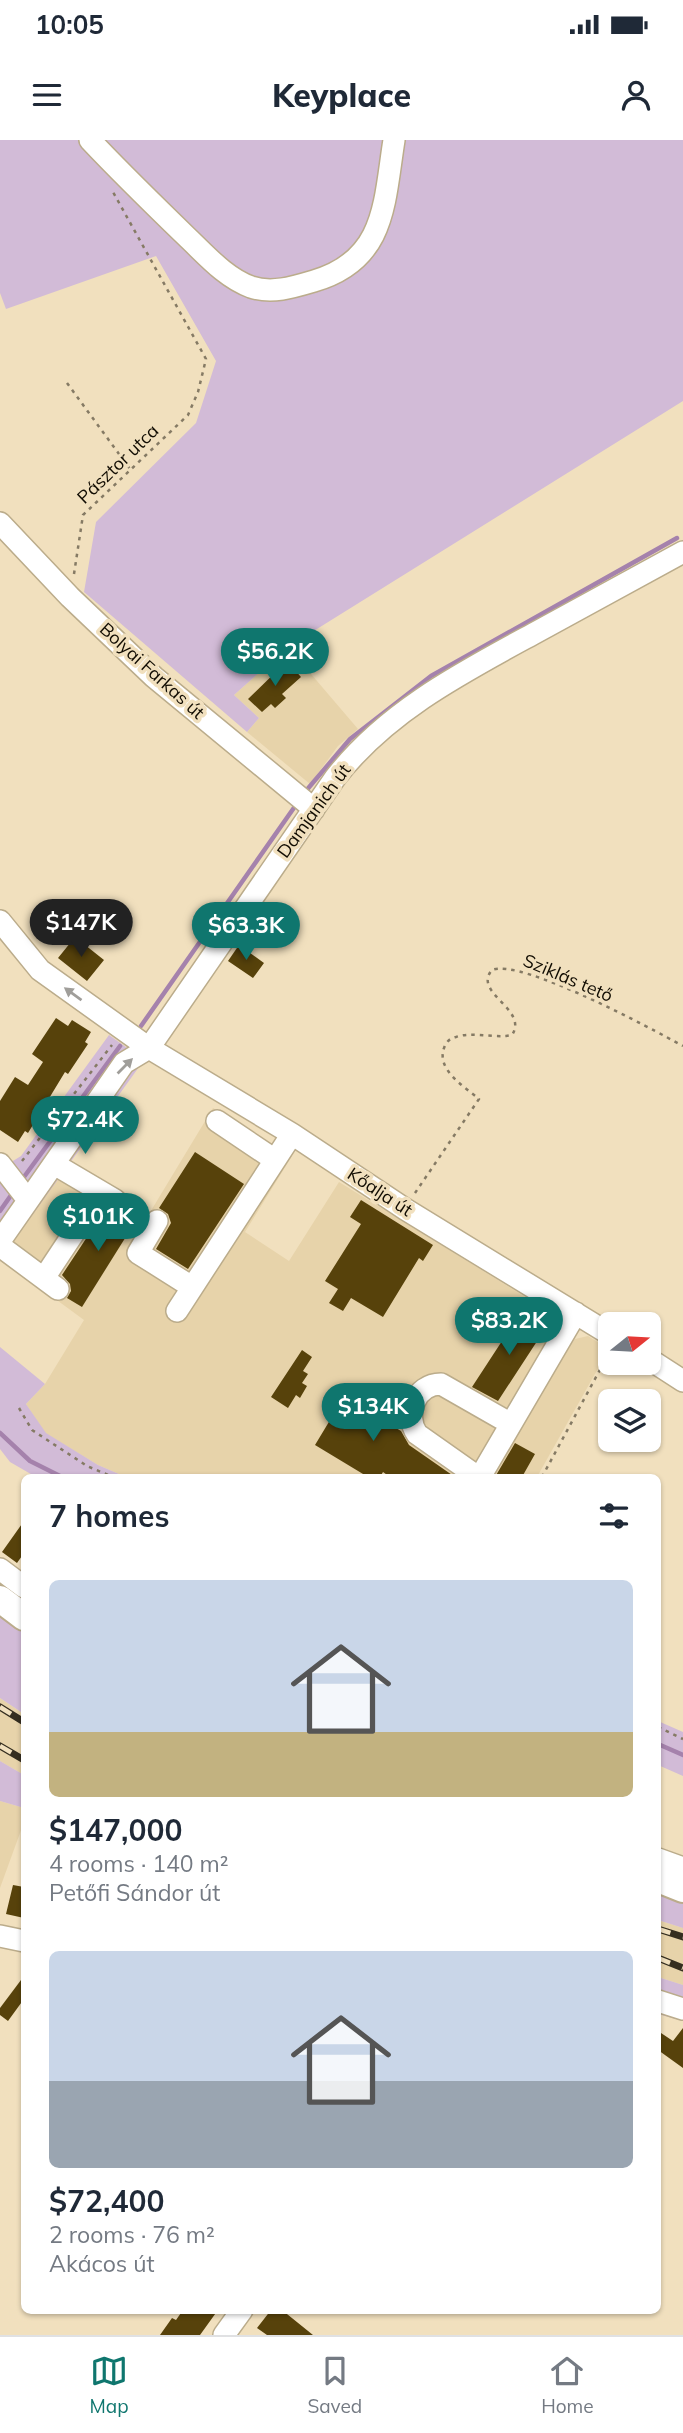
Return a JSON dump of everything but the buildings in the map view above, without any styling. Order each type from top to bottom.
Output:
[{"type":"main road","points":[[0,1599],[21,1615]]},
{"type":"main road","points":[[661,1879],[683,1889]]},
{"type":"street","points":[[90,140],[224,272],[252,287],[277,290],[329,277],[355,262],[370,243],[383,210],[394,140]]},
{"type":"street","name":"Bolyai Farkas út","points":[[0,523],[70,597],[154,677],[304,801]]},
{"type":"street","name":"Damjanich út","points":[[149,1048],[304,801],[335,778],[358,752],[412,706],[464,672],[683,552]]},
{"type":"street","name":"Kőalja út","points":[[0,921],[40,970],[149,1048],[292,1134],[405,1209],[598,1327]]},
{"type":"street","points":[[0,1241],[15,1184],[54,1164],[124,1063],[149,1048]]},
{"type":"street","points":[[217,1121],[275,1160]]},
{"type":"street","points":[[177,1311],[292,1134]]},
{"type":"street","points":[[0,1246],[51,1283],[108,1196],[54,1164]]},
{"type":"street","points":[[157,1221],[138,1253],[192,1287]]},
{"type":"street","points":[[481,1474],[576,1313]]},
{"type":"street","points":[[662,1367],[683,1381]]},
{"type":"street","points":[[475,1474],[417,1434],[413,1428],[411,1413],[417,1397],[428,1387],[441,1384],[511,1424]]},
{"type":"street","points":[[0,1569],[21,1585]]},
{"type":"street","points":[[661,1860],[683,1868]]},
{"type":"street","points":[[0,1936],[21,1940]]},
{"type":"street","points":[[661,2002],[683,2009]]},
{"type":"street","points":[[224,2335],[239,2314]]},
{"type":"path","name":"Pásztor utca","points":[[70,597],[83,515],[188,415],[198,392],[206,359],[112,189]]},
{"type":"path","points":[[67,383],[130,469]]},
{"type":"path","name":"Sziklás tető","points":[[405,1209],[479,1100],[447,1070],[443,1060],[446,1044],[458,1035],[506,1036],[512,1035],[516,1029],[514,1018],[491,990],[488,974],[492,970],[510,968],[586,997],[683,1046]]},
{"type":"path","points":[[15,1184],[124,1030]]},
{"type":"path","points":[[544,1474],[598,1374]]},
{"type":"path","points":[[19,1408],[32,1430],[87,1466],[106,1474]]},
{"type":"path","points":[[661,1728],[683,1739]]},
{"type":"shaded area","points":[[0,140],[683,140],[683,401],[288,647],[234,695],[259,718],[247,732],[84,592],[96,522],[196,423],[216,361],[156,256],[6,309],[0,293]]},
{"type":"shaded area","points":[[288,647],[358,729],[338,746],[310,784],[247,732],[259,718],[234,695]]},
{"type":"shaded area","points":[[109,1035],[144,1060],[0,1260],[0,1169],[21,1156]]},
{"type":"shaded area","points":[[213,1108],[292,1156],[245,1232],[289,1261],[339,1182],[553,1314],[545,1342],[563,1354],[575,1339],[588,1336],[598,1342],[598,1369],[539,1474],[119,1474],[98,1465],[45,1433],[26,1404],[45,1384],[84,1320],[1,1259],[70,1160],[149,1214]]},
{"type":"shaded area","points":[[0,1347],[45,1384],[26,1404],[46,1433],[98,1465],[119,1474],[31,1474],[10,1462],[0,1449]]},
{"type":"shaded area","points":[[0,1582],[21,1600],[21,1712],[0,1698]]},
{"type":"shaded area","points":[[0,1698],[21,1712],[21,1773],[0,1761]]},
{"type":"shaded area","points":[[661,1722],[683,1732],[683,1776],[661,1766]]},
{"type":"shaded area","points":[[0,1761],[21,1773],[21,1807],[0,1801]]},
{"type":"shaded area","points":[[0,1801],[21,1807],[21,1830],[0,1888]]},
{"type":"shaded area","points":[[661,1874],[683,1882],[683,1928],[661,1921]]},
{"type":"shaded area","points":[[661,1921],[683,1928],[683,1985],[661,1978]]},
{"type":"shaded area","points":[[661,1978],[683,1985],[683,2021],[661,2015]]},
{"type":"waterway","points":[[305,792],[350,739],[431,676],[677,538]]},
{"type":"waterway","points":[[141,1026],[298,802]]},
{"type":"waterway","points":[[21,1181],[120,1046]]},
{"type":"waterway","points":[[0,1211],[14,1191]]},
{"type":"waterway","points":[[0,1433],[30,1461],[56,1474]]},
{"type":"waterway","points":[[661,1745],[683,1755]]},
{"type":"railway","points":[[0,1707],[21,1720]]},
{"type":"railway","points":[[0,1746],[21,1758]]},
{"type":"railway","points":[[661,1930],[683,1937]]},
{"type":"railway","points":[[661,1959],[683,1968]]}]
